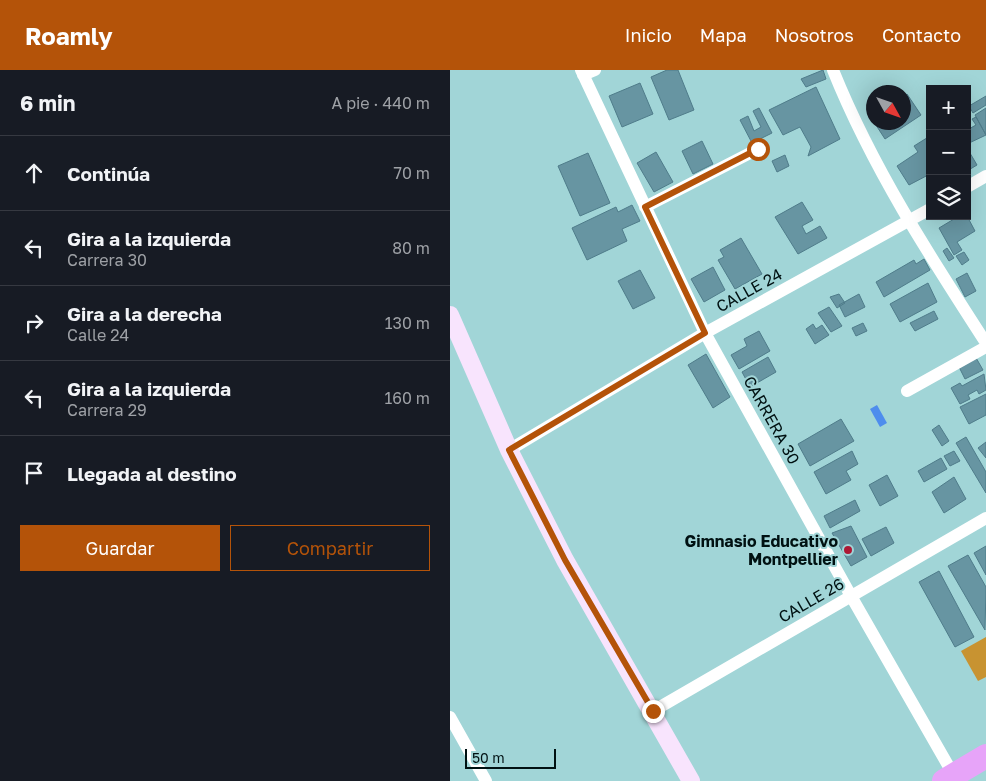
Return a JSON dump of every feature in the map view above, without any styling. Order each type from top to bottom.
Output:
[{"type":"highway","points":[[957,779],[986,756]]},
{"type":"highway","points":[[957,779],[986,775]]},
{"type":"street","points":[[832,70],[850,114],[908,222],[986,345],[907,391]]},
{"type":"street","name":"CARRERA 30","points":[[587,72],[645,207],[705,333],[851,596],[957,779]]},
{"type":"street","points":[[645,207],[758,149]]},
{"type":"street","points":[[971,185],[986,176]]},
{"type":"street","name":"CALLE 24","points":[[509,450],[705,333],[926,211]]},
{"type":"street","points":[[450,315],[509,450],[565,560],[692,781]]},
{"type":"street","name":"CALLE 26","points":[[653,711],[986,518]]},
{"type":"street","points":[[450,717],[486,781]]},
{"type":"shaded area","points":[[986,637],[986,677],[978,681],[961,651]]},
{"type":"water","points":[[877,405],[887,423],[880,427],[870,409]]},
{"type":"building","points":[[667,70],[678,70],[694,110],[669,120],[651,77]]},
{"type":"building","points":[[823,70],[826,79],[806,87],[801,79]]},
{"type":"building","points":[[640,83],[653,114],[622,127],[609,96]]},
{"type":"building","points":[[816,87],[840,139],[808,156],[811,147],[800,127],[783,135],[769,110]]},
{"type":"building","points":[[986,96],[986,105],[973,113],[971,105]]},
{"type":"building","points":[[911,100],[921,115],[911,122]]},
{"type":"building","points":[[759,108],[772,133],[752,143],[740,120],[748,116],[754,131],[761,127],[753,111]]},
{"type":"building","points":[[986,108],[986,135],[975,115]]},
{"type":"building","points":[[976,117],[986,135],[971,142],[971,128],[976,125],[972,119]]},
{"type":"building","points":[[879,130],[898,130],[885,139]]},
{"type":"building","points":[[926,138],[926,176],[909,185],[897,166],[918,152],[914,146]]},
{"type":"building","points":[[702,141],[713,164],[693,174],[682,151]]},
{"type":"building","points":[[656,152],[673,182],[654,192],[637,163]]},
{"type":"building","points":[[588,153],[610,203],[580,216],[558,166]]},
{"type":"building","points":[[785,155],[789,166],[777,172],[772,161]]},
{"type":"building","points":[[971,155],[977,165],[971,169]]},
{"type":"building","points":[[802,202],[813,220],[802,226],[806,234],[820,226],[827,238],[798,254],[775,217]]},
{"type":"building","points":[[632,205],[640,221],[622,229],[627,241],[587,260],[572,228],[616,207],[618,212]]},
{"type":"building","points":[[952,220],[969,220],[975,231],[957,242],[962,250],[954,255],[939,228]]},
{"type":"building","points":[[741,238],[762,274],[735,289],[718,260],[724,257],[720,250]]},
{"type":"building","points":[[947,248],[954,258],[949,261],[943,251]]},
{"type":"building","points":[[964,252],[969,260],[962,265],[956,256]]},
{"type":"building","points":[[924,259],[930,270],[884,297],[876,282],[914,260],[916,264]]},
{"type":"building","points":[[713,267],[725,290],[704,302],[691,279]]},
{"type":"building","points":[[640,270],[655,298],[633,309],[618,281]]},
{"type":"building","points":[[967,273],[976,291],[965,297],[956,279]]},
{"type":"building","points":[[928,283],[937,302],[900,322],[890,304]]},
{"type":"building","points":[[839,294],[845,303],[837,308],[830,297]]},
{"type":"building","points":[[859,294],[865,307],[845,317],[839,305]]},
{"type":"building","points":[[829,307],[842,326],[831,332],[818,313]]},
{"type":"building","points":[[934,311],[938,319],[915,331],[910,323]]},
{"type":"building","points":[[863,323],[867,331],[856,336],[852,328]]},
{"type":"building","points":[[813,324],[816,329],[822,325],[829,335],[815,344],[806,329]]},
{"type":"building","points":[[759,331],[770,351],[739,369],[731,355],[747,346],[744,339]]},
{"type":"building","points":[[706,354],[730,397],[713,408],[688,365]]},
{"type":"building","points":[[975,356],[983,370],[965,379],[958,365]]},
{"type":"building","points":[[768,357],[776,372],[750,387],[742,372]]},
{"type":"building","points":[[984,374],[986,390],[979,394],[977,390],[968,395],[970,399],[960,404],[951,388],[960,383],[962,386]]},
{"type":"building","points":[[986,394],[986,415],[969,424],[960,407]]},
{"type":"building","points":[[841,419],[854,441],[810,466],[798,444]]},
{"type":"building","points":[[939,425],[949,441],[942,446],[932,430]]},
{"type":"building","points":[[966,437],[986,472],[986,493],[956,443]]},
{"type":"building","points":[[986,442],[986,458],[978,448]]},
{"type":"building","points":[[852,451],[858,464],[846,471],[851,480],[826,494],[814,472]]},
{"type":"building","points":[[954,451],[960,461],[950,466],[944,456]]},
{"type":"building","points":[[941,458],[947,469],[924,482],[918,471]]},
{"type":"building","points":[[887,475],[898,496],[880,506],[869,485]]},
{"type":"building","points":[[954,477],[966,499],[944,513],[932,492]]},
{"type":"building","points":[[855,500],[860,511],[830,528],[824,516]]},
{"type":"building","points":[[851,526],[867,557],[851,566],[832,533]]},
{"type":"building","points":[[886,527],[894,543],[871,556],[862,539]]},
{"type":"building","points":[[986,546],[986,575],[974,553]]},
{"type":"building","points":[[968,555],[986,587],[985,630],[948,566]]},
{"type":"building","points":[[939,571],[974,637],[955,647],[919,582]]},
{"type":"place","name":"Gimnasio Educativo Montpellier","points":[[848,550]]},
{"type":"route","points":[[653,711],[565,560],[509,450],[705,333],[645,207],[758,149]]}]
